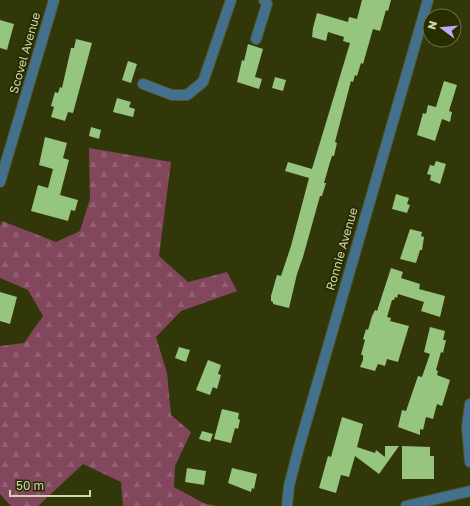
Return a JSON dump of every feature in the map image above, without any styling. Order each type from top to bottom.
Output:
[{"type":"street","name":"Scovel Avenue","points":[[0,182],[54,0]]},
{"type":"street","points":[[143,84],[172,95],[187,95],[203,82],[231,0]]},
{"type":"street","points":[[256,39],[266,4],[264,0]]},
{"type":"street","name":"Ronnie Avenue","points":[[287,506],[289,486],[299,447],[428,0]]},
{"type":"street","points":[[470,404],[467,427],[470,462]]},
{"type":"street","points":[[406,506],[470,491]]},
{"type":"green space","points":[[89,148],[171,162],[159,256],[188,282],[227,272],[237,291],[181,311],[156,337],[167,373],[171,415],[191,432],[175,466],[174,487],[203,503],[216,506],[123,506],[121,482],[83,464],[38,506],[11,506],[0,494],[0,346],[24,343],[43,316],[28,290],[0,278],[0,227],[2,221],[56,242],[80,231],[90,199]]},
{"type":"building","points":[[362,0],[391,0],[388,11],[386,10],[380,31],[373,29],[363,64],[361,63],[357,76],[355,75],[353,82],[351,81],[335,142],[337,143],[334,156],[332,156],[330,162],[324,183],[326,183],[322,196],[320,196],[297,274],[289,308],[273,304],[271,301],[271,296],[277,275],[281,276],[291,246],[309,178],[285,171],[288,162],[312,169],[350,43],[343,41],[344,37],[328,32],[326,41],[312,37],[317,13],[348,22],[349,17],[357,19]]},
{"type":"building","points":[[0,20],[14,24],[7,50],[0,48]]},
{"type":"building","points":[[76,39],[92,43],[73,113],[68,112],[65,121],[51,117],[54,107],[51,106],[55,92],[58,93],[60,87],[62,88],[71,48],[74,48]]},
{"type":"building","points":[[248,44],[263,49],[255,77],[262,79],[259,89],[237,82],[242,60],[244,61]]},
{"type":"building","points":[[128,61],[137,64],[131,83],[122,80]]},
{"type":"building","points":[[275,77],[286,80],[283,91],[272,88]]},
{"type":"building","points":[[444,81],[457,85],[449,111],[452,112],[450,122],[442,119],[435,141],[417,135],[423,113],[426,114],[428,105],[436,107]]},
{"type":"building","points":[[117,98],[131,102],[129,107],[135,109],[133,117],[113,112]]},
{"type":"building","points":[[91,127],[101,130],[99,139],[89,136]]},
{"type":"building","points":[[45,137],[67,143],[63,158],[69,160],[60,195],[78,200],[75,211],[71,210],[68,221],[31,211],[38,185],[48,188],[53,169],[39,165]]},
{"type":"building","points":[[436,161],[446,164],[440,184],[430,180],[431,175],[427,174],[430,165],[434,166]]},
{"type":"building","points":[[396,194],[409,198],[407,204],[410,205],[407,213],[392,209]]},
{"type":"building","points":[[410,229],[422,232],[421,236],[424,237],[422,250],[420,250],[416,263],[400,259]]},
{"type":"building","points":[[391,268],[403,272],[401,278],[420,284],[419,289],[445,296],[440,317],[421,311],[424,302],[398,294],[397,298],[395,297],[394,300],[392,300],[387,317],[391,318],[390,321],[409,326],[398,362],[387,359],[385,366],[378,364],[375,371],[360,367],[363,360],[363,355],[361,355],[365,340],[363,339],[375,310],[377,311]]},
{"type":"building","points":[[0,292],[17,297],[10,324],[0,321]]},
{"type":"building","points":[[430,327],[445,331],[443,340],[446,340],[443,353],[441,352],[436,370],[438,371],[437,375],[450,380],[442,406],[437,404],[433,419],[426,417],[423,430],[420,429],[420,435],[398,427],[402,410],[406,411],[418,376],[422,377],[430,354],[424,352]]},
{"type":"building","points":[[179,347],[190,350],[186,362],[175,358]]},
{"type":"building","points":[[208,360],[221,365],[218,374],[221,375],[217,389],[213,387],[210,395],[196,390]]},
{"type":"building","points":[[222,409],[239,413],[238,419],[240,420],[238,429],[235,428],[231,443],[214,439]]},
{"type":"building","points":[[342,417],[363,424],[357,447],[375,453],[376,450],[385,457],[385,446],[399,446],[379,474],[355,456],[349,477],[341,475],[336,493],[319,488],[328,456],[331,457]]},
{"type":"building","points":[[202,431],[213,434],[210,442],[199,439]]},
{"type":"building","points":[[402,446],[430,447],[430,456],[434,456],[434,479],[402,479]]},
{"type":"building","points":[[187,468],[206,471],[204,485],[185,482]]},
{"type":"building","points":[[232,468],[257,474],[254,489],[252,488],[251,492],[228,483]]}]
